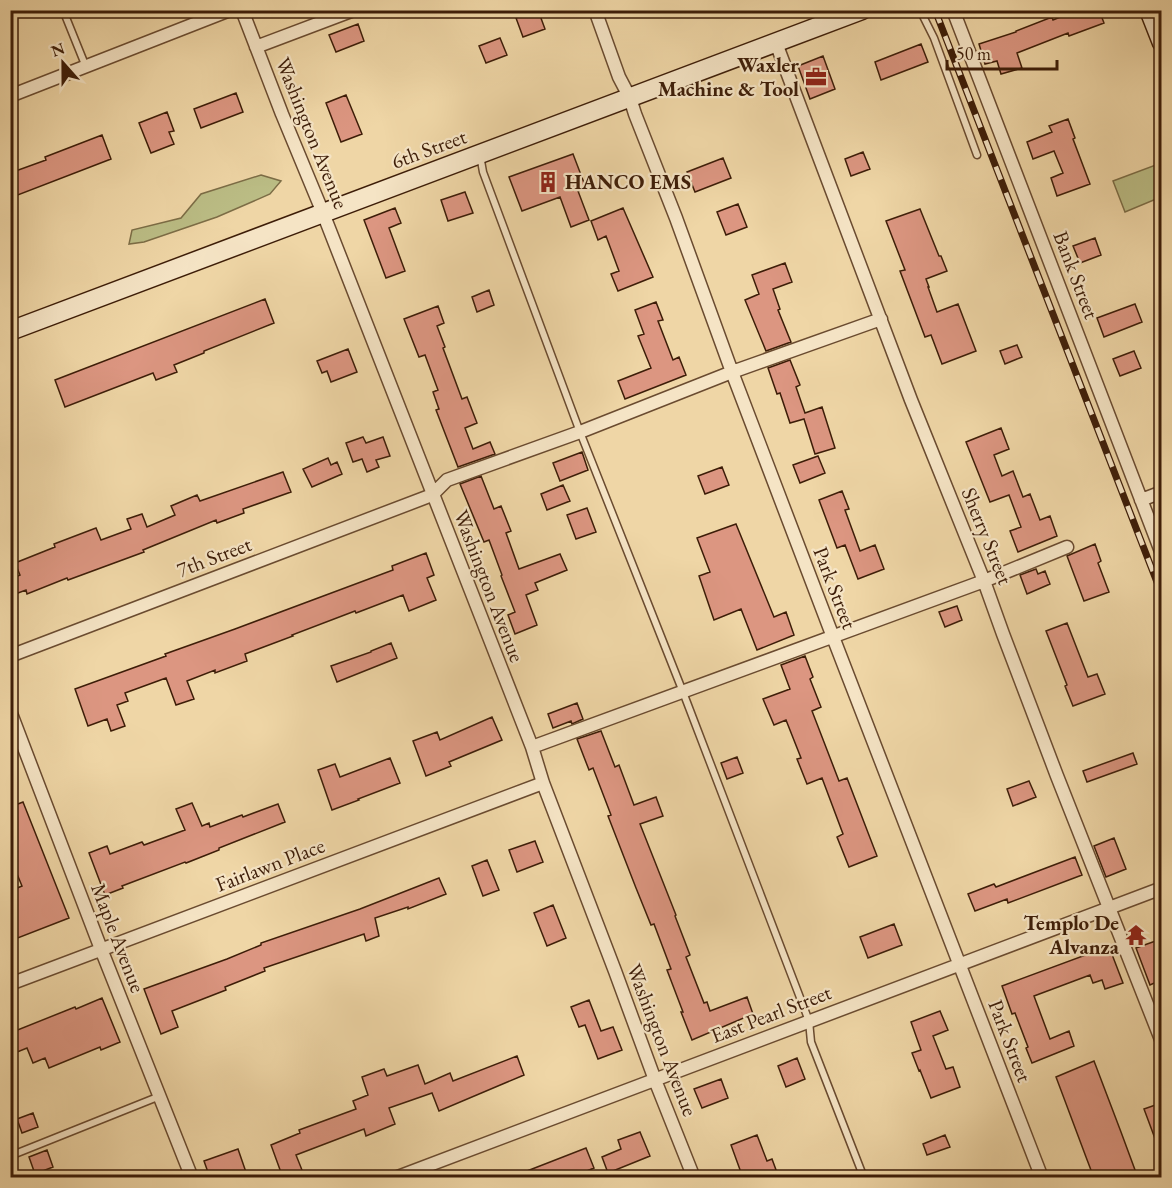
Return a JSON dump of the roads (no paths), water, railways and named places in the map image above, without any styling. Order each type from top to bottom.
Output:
[{"type":"street","points":[[10,96],[231,10]]},
{"type":"street","name":"Washington Avenue","points":[[242,10],[532,747],[543,783],[694,1178]]},
{"type":"street","points":[[256,47],[354,10]]},
{"type":"street","name":"Park Street","points":[[595,10],[676,218],[833,637],[1042,1178]]},
{"type":"street","name":"6th Street","points":[[10,331],[862,10]]},
{"type":"street","name":"Bank Street","points":[[953,10],[1161,554]]},
{"type":"street","points":[[1149,10],[1161,43]]},
{"type":"street","name":"Sherry Street","points":[[776,44],[911,400],[984,581],[1161,1042]]},
{"type":"street","name":"7th Street","points":[[10,656],[432,495],[447,480],[580,432],[732,372],[881,319]]},
{"type":"street","points":[[1141,500],[1161,492]]},
{"type":"street","points":[[532,747],[984,581],[1067,547]]},
{"type":"street","name":"Maple Avenue","points":[[10,711],[192,1178]]},
{"type":"street","name":"Fairlawn Place","points":[[10,984],[543,783]]},
{"type":"street","name":"East Pearl Street","points":[[395,1178],[1161,888]]},
{"type":"lane","points":[[63,10],[86,67]]},
{"type":"lane","points":[[920,10],[934,38],[977,155]]},
{"type":"lane","points":[[480,154],[487,182],[580,432],[809,1021],[811,1042],[864,1178]]},
{"type":"lane","points":[[10,1156],[160,1096]]},
{"type":"railway","points":[[935,10],[1162,595]]},
{"type":"place","name":"Waxler Machine & Tool","points":[[816,77]]},
{"type":"place","name":"HANCO EMS","points":[[548,182]]},
{"type":"place","name":"Templo De Alvanza","points":[[1136,935]]}]
